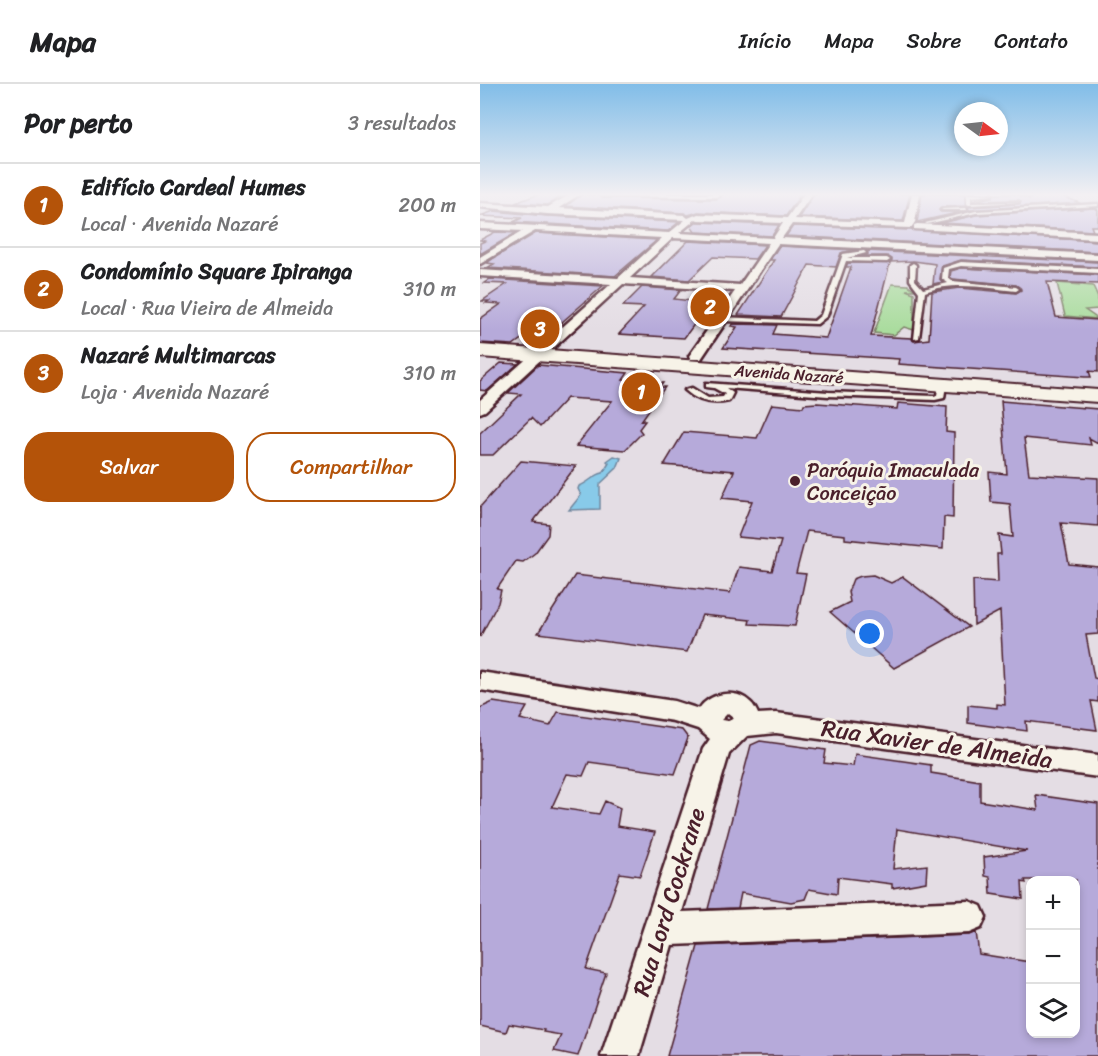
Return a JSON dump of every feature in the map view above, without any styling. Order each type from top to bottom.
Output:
[{"type":"main road","name":"Avenida Nazaré","points":[[480,341],[545,351],[849,386],[942,385],[1098,396]]},
{"type":"main road","name":"Avenida Nazaré","points":[[480,351],[696,356],[1098,385]]},
{"type":"street","points":[[482,260],[516,239]]},
{"type":"street","points":[[480,408],[666,239]]},
{"type":"street","points":[[741,239],[1098,257]]},
{"type":"street","points":[[906,248],[910,239]]},
{"type":"street","points":[[696,356],[775,241]]},
{"type":"street","points":[[482,260],[507,260]]},
{"type":"street","points":[[480,273],[743,288]]},
{"type":"street","name":"Rua Xavier de Almeida","points":[[480,681],[674,711],[724,725],[776,723],[1098,766]]},
{"type":"street","name":"Rua Lord Cockrane","points":[[620,1056],[724,725]]},
{"type":"street","points":[[660,929],[969,917]]},
{"type":"lane","points":[[722,319],[808,324],[818,321],[824,316],[844,259],[849,253],[864,252]]},
{"type":"lane","points":[[844,259],[887,260]]},
{"type":"lane","points":[[913,265],[911,277],[914,286],[922,291]]},
{"type":"lane","points":[[956,284],[945,279],[946,268],[951,265],[1098,271]]},
{"type":"lane","points":[[922,291],[956,284],[1016,289]]},
{"type":"lane","points":[[916,338],[922,291]]},
{"type":"lane","points":[[689,390],[703,399],[714,401],[729,396],[729,393],[711,385],[849,386]]},
{"type":"green space","points":[[1057,283],[1093,286],[1098,297],[1098,309],[1085,310],[1098,319],[1065,316]]},
{"type":"green space","points":[[892,284],[908,285],[915,290],[906,290],[914,293],[914,330],[904,327],[894,335],[874,333]]},
{"type":"water","points":[[614,456],[621,458],[617,468],[600,484],[600,509],[569,510],[581,495],[579,486],[603,473],[609,463],[607,461]]},
{"type":"building","points":[[505,239],[480,254],[480,243],[485,241],[480,240]]},
{"type":"building","points":[[525,239],[657,240],[615,276],[487,268],[494,264],[487,263]]},
{"type":"building","points":[[852,239],[1070,239],[1098,241],[1098,252]]},
{"type":"building","points":[[688,241],[765,245],[755,259],[713,257],[689,280],[652,277]]},
{"type":"building","points":[[779,246],[855,250],[841,253],[836,267],[809,265],[781,317],[738,315],[774,260],[770,260]]},
{"type":"building","points":[[867,251],[1098,262],[1098,267],[961,260],[942,266],[940,279],[942,282],[933,284],[935,264],[914,261],[891,262],[892,259],[887,256],[864,256],[868,254]]},
{"type":"building","points":[[848,263],[890,263],[871,336],[912,338],[914,341],[929,339],[932,292],[959,288],[1016,293],[1021,290],[1016,285],[953,279],[950,277],[951,271],[961,268],[1098,275],[1098,284],[1047,282],[1056,317],[1098,320],[1098,372],[1089,371],[1091,377],[1085,377],[898,364],[899,359],[723,348],[737,327],[731,326],[733,324],[777,325],[773,334],[826,338],[851,267],[846,267]]},
{"type":"building","points":[[490,279],[603,286],[545,337],[527,335],[513,345],[480,343],[480,319],[501,304],[482,301],[507,284],[484,283]]},
{"type":"building","points":[[642,287],[681,290],[674,299],[710,303],[684,338],[619,334],[644,307],[623,306]]},
{"type":"building","points":[[501,363],[518,364],[487,391],[480,390],[480,381]]},
{"type":"building","points":[[538,365],[628,373],[623,380],[663,383],[660,387],[665,387],[641,421],[645,421],[639,429],[642,433],[625,450],[576,446],[612,401],[567,398],[540,427],[531,418],[493,455],[480,455],[480,433],[521,394],[508,393]]},
{"type":"building","points":[[1001,401],[1098,409],[1098,443],[1089,438],[1091,445],[1024,438],[1029,474],[1098,478],[1098,526],[1061,523],[1069,564],[1098,567],[1098,634],[1086,635],[1094,678],[1098,679],[1098,702],[1091,701],[1097,730],[1026,721],[1027,731],[968,723],[968,705],[997,708],[997,704],[1005,705],[1000,611],[974,625],[973,580],[998,582],[997,554],[1001,554],[999,535],[1013,537],[1010,504],[991,502],[989,472],[1007,474]]},
{"type":"building","points":[[898,403],[947,407],[946,432],[954,433],[953,518],[944,517],[943,549],[845,539],[845,535],[807,531],[796,573],[806,574],[795,626],[749,624],[750,620],[702,615],[687,652],[538,633],[575,575],[730,593],[739,567],[772,571],[781,541],[738,537],[752,501],[722,498],[734,471],[664,465],[684,432],[757,438],[772,404],[803,407],[804,404],[897,409]]},
{"type":"building","points":[[521,461],[576,466],[533,522],[549,524],[548,535],[535,553],[523,562],[516,561],[497,589],[501,590],[498,603],[480,637],[480,507]]},
{"type":"building","points":[[873,575],[891,583],[903,577],[969,627],[894,668],[830,612],[850,602],[848,592],[853,579]]},
{"type":"building","points":[[493,702],[527,707],[520,719],[550,726],[558,712],[682,730],[688,738],[675,774],[589,762],[583,776],[567,774],[552,807],[599,814],[605,801],[620,808],[617,826],[655,832],[640,876],[620,873],[586,969],[606,973],[578,1056],[554,1051],[561,1035],[509,1024],[506,1032],[480,1026],[480,708]]},
{"type":"building","points":[[760,741],[826,750],[824,763],[853,766],[855,754],[931,765],[931,773],[980,781],[980,801],[1038,810],[1036,795],[1098,804],[1098,1056],[667,1056],[698,946],[969,935],[976,932],[979,954],[1026,961],[1026,1038],[1080,1038],[1080,876],[1026,876],[1026,883],[1022,882],[1023,899],[991,894],[990,877],[985,876],[984,857],[1027,851],[897,829],[893,869],[927,865],[926,882],[892,888],[892,884],[838,877],[837,894],[809,889],[805,899],[791,902],[741,893],[738,908],[708,909],[751,745]]},
{"type":"place","name":"Condomínio Square Ipiranga","points":[[710,307]]},
{"type":"place","name":"Nazaré Multimarcas","points":[[540,329]]},
{"type":"place","name":"Edifício Cardeal Humes","points":[[641,392]]},
{"type":"place","name":"Paróquia Imaculada Conceição","points":[[795,481]]}]
